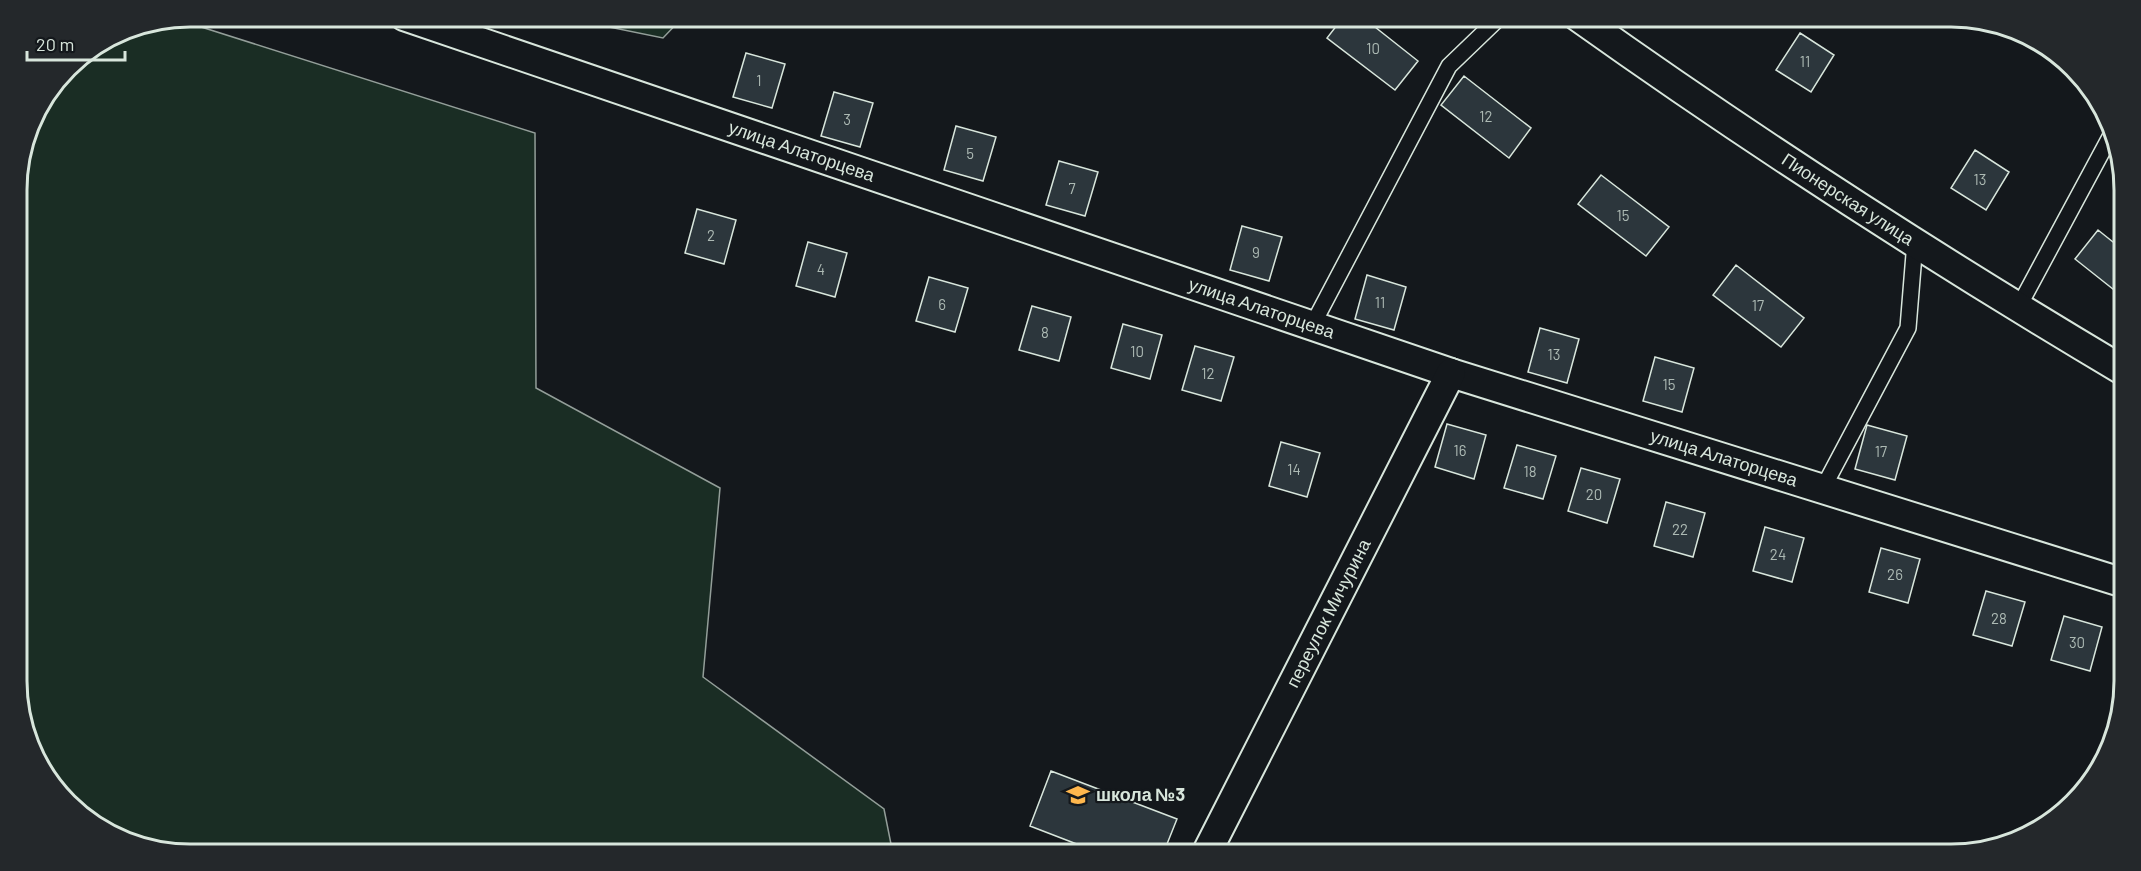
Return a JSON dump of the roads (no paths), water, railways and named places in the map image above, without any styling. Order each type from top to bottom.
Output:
[{"type":"street","name":"улица Алаторцева","points":[[436,27],[1451,373],[2114,580]]},
{"type":"street","name":"Пионерская улица","points":[[1592,27],[1682,91],[2018,308],[2114,366]]},
{"type":"street","name":"переулок Мичурина","points":[[1211,844],[1451,373]]},
{"type":"lane","points":[[1312,326],[1449,66],[1490,27]]},
{"type":"lane","points":[[2018,308],[2107,143]]},
{"type":"lane","points":[[1822,490],[1908,328],[1915,242]]},
{"type":"place","name":"школа №3","points":[[1078,795]]}]
